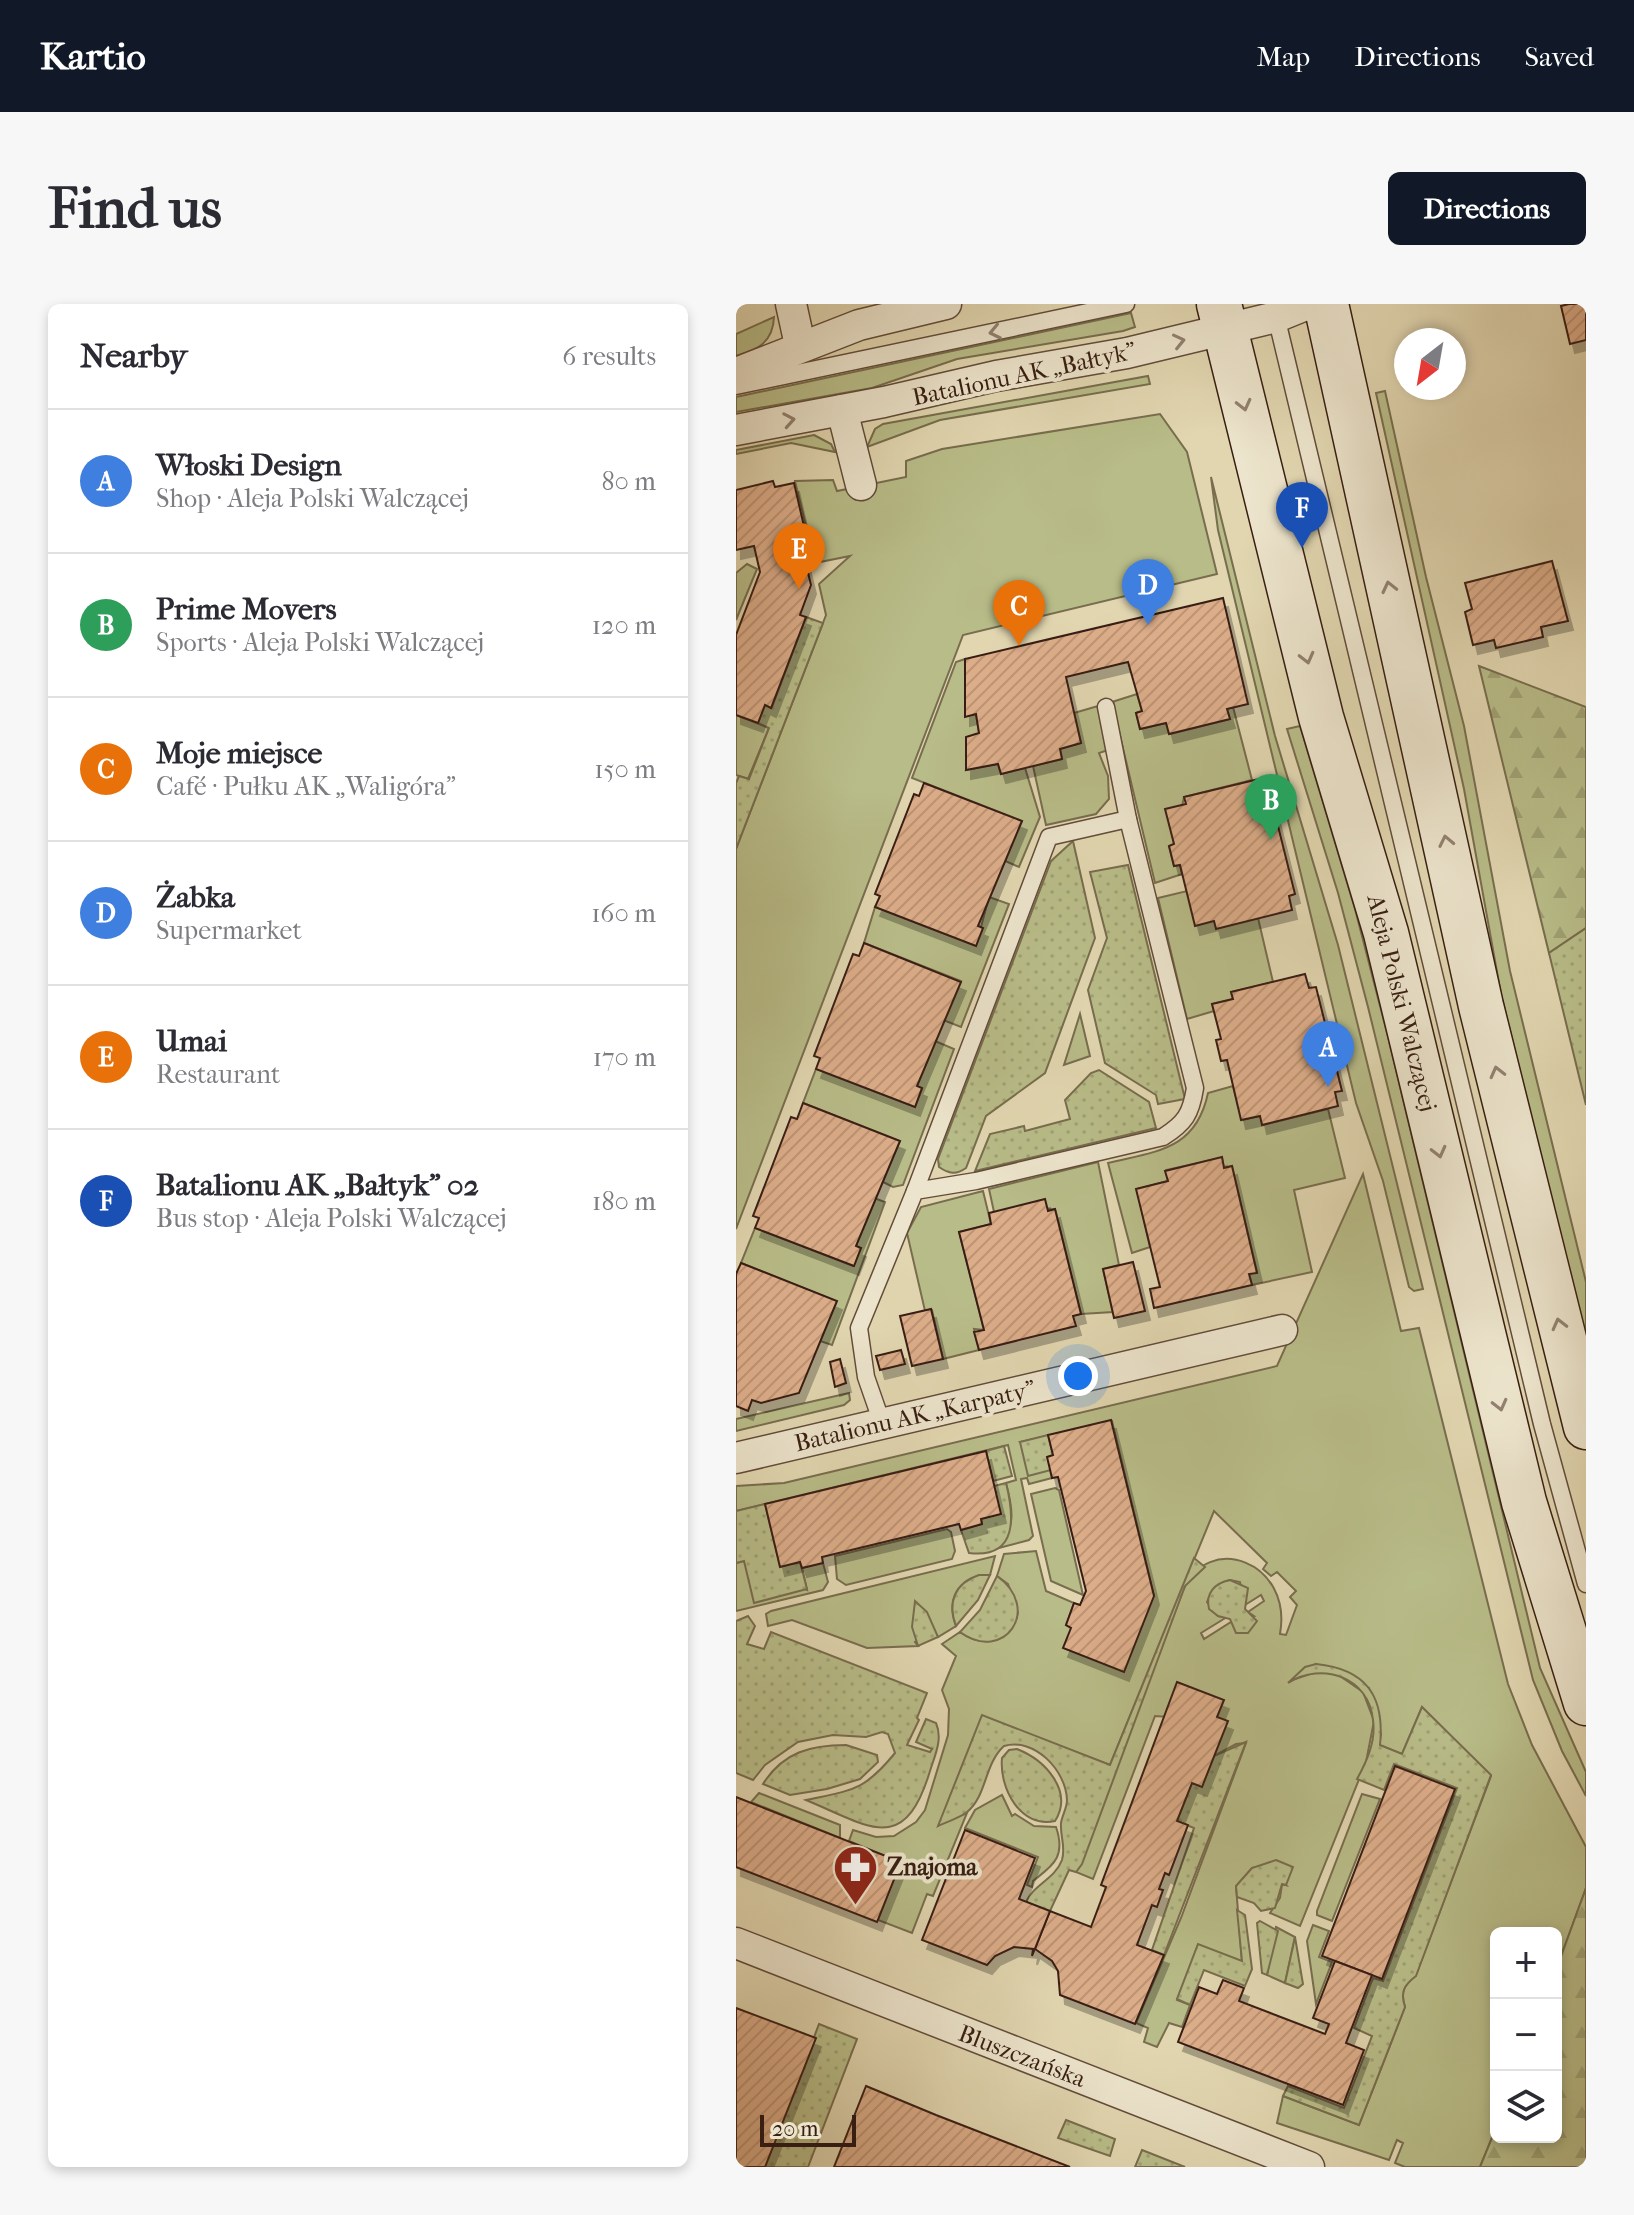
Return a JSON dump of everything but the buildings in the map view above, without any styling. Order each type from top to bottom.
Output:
[{"type":"main road","points":[[1326,304],[1485,1022],[1586,1427]]},
{"type":"main road","name":"Aleja Polski Walczącej","points":[[1222,317],[1321,717],[1386,933],[1524,1502],[1586,1703]]},
{"type":"street","points":[[791,304],[800,345]]},
{"type":"street","points":[[736,373],[800,345],[859,325],[946,304]]},
{"type":"street","name":"Batalionu AK „Bałtyk”","points":[[736,430],[996,376],[1127,353],[1222,317],[1308,304]]},
{"type":"street","points":[[842,410],[861,485]]},
{"type":"street","name":"Batalionu AK „Karpaty”","points":[[736,1458],[1282,1330]]},
{"type":"street","name":"Bluszczańska","points":[[736,1943],[1309,2167]]},
{"type":"lane","points":[[736,386],[1126,304]]},
{"type":"lane","points":[[1274,311],[1542,1424],[1586,1584]]},
{"type":"lane","points":[[915,1191],[976,1181],[1163,1137],[1181,1126],[1192,1111],[1195,1088],[1128,819],[1106,707]]},
{"type":"lane","points":[[882,1423],[866,1377],[859,1328],[915,1191],[1049,837],[1128,819]]},
{"type":"green space","points":[[1131,313],[1135,327],[1123,331],[957,359],[872,388],[736,412],[736,397]]},
{"type":"green space","points":[[774,317],[771,333],[763,344],[736,356],[736,334]]},
{"type":"green space","points":[[1148,376],[1150,384],[940,420],[867,447],[875,429],[883,424]]},
{"type":"green space","points":[[1385,391],[1426,577],[1464,726],[1510,971],[1586,1282],[1586,1341],[1501,994],[1464,789],[1376,393]]},
{"type":"green space","points":[[1160,414],[1187,452],[1217,574],[963,635],[736,1229],[736,849],[826,615],[819,584],[850,556],[815,563],[795,481],[833,480],[837,491],[906,477],[906,461],[942,449]]},
{"type":"green space","points":[[814,435],[831,444],[835,452],[791,443],[736,454],[736,450]]},
{"type":"green space","points":[[1211,477],[1275,736],[1338,945],[1423,1289],[1414,1291],[1409,1287],[1383,1181],[1356,1103],[1218,530]]},
{"type":"green space","points":[[747,564],[757,569],[736,620],[736,573]]},
{"type":"green space","points":[[806,617],[823,623],[736,849],[736,783],[739,776],[749,779],[769,728],[758,723],[765,705],[772,707]]},
{"type":"green space","points":[[965,659],[965,716],[976,714],[979,733],[966,770],[998,764],[1001,774],[1025,768],[1040,817],[1019,867],[1003,860],[1022,821],[912,778],[956,662]]},
{"type":"green space","points":[[1479,666],[1586,707],[1586,928],[1549,953]]},
{"type":"green space","points":[[1137,694],[1142,711],[1136,713],[1140,729],[1166,723],[1170,734],[1230,719],[1227,709],[1233,707],[1252,780],[1184,797],[1174,844],[1169,846],[1174,866],[1180,865],[1182,874],[1155,883],[1112,702]]},
{"type":"green space","points":[[1098,706],[1108,750],[1099,753],[1108,776],[1109,799],[1096,814],[1046,825],[1033,766],[1062,759],[1060,749],[1081,743],[1074,713]]},
{"type":"green space","points":[[736,715],[769,728],[748,779],[736,775]]},
{"type":"green space","points":[[1300,726],[1355,909],[1387,1033],[1540,1668],[1586,1772],[1586,1796],[1562,1751],[1533,1680],[1368,1007],[1338,893],[1287,729]]},
{"type":"green space","points":[[1073,841],[1095,938],[1045,1073],[986,1116],[966,1168],[956,1173],[946,1171],[939,1167],[938,1159],[1051,861]]},
{"type":"green space","points":[[1128,865],[1185,1099],[1158,1104],[1156,1095],[1105,1063],[1088,990],[1107,938],[1090,872]]},
{"type":"green space","points":[[1187,891],[1214,921],[1258,918],[1273,982],[1231,992],[1233,999],[1212,1004],[1214,1011],[1187,1019],[1158,898]]},
{"type":"green space","points":[[989,897],[1009,904],[961,1027],[943,1020],[961,981],[864,943],[875,907],[976,946]]},
{"type":"green space","points":[[1586,928],[1586,1105],[1549,953]]},
{"type":"green space","points":[[1080,1014],[1090,1056],[1064,1065]]},
{"type":"green space","points":[[935,1041],[954,1049],[903,1185],[893,1187],[881,1181],[900,1141],[803,1103],[816,1069],[915,1107],[922,1089],[917,1086]]},
{"type":"green space","points":[[1099,1070],[1149,1102],[1156,1128],[975,1171],[990,1134],[1024,1126],[1025,1131],[1070,1119],[1065,1100],[1091,1073]]},
{"type":"green space","points":[[1233,1086],[1242,1120],[1260,1116],[1263,1125],[1328,1109],[1345,1178],[1294,1190],[1312,1272],[1252,1285],[1249,1274],[1257,1272],[1232,1166],[1224,1168],[1222,1158],[1166,1170],[1168,1181],[1137,1189],[1150,1247],[1132,1253],[1108,1163],[1172,1145],[1194,1126],[1208,1093]]},
{"type":"green space","points":[[1098,1162],[1119,1265],[1103,1269],[1113,1312],[1081,1314],[1055,1209],[994,1212],[989,1189]]},
{"type":"green space","points":[[1363,1174],[1401,1331],[1419,1328],[1508,1684],[1532,1745],[1586,1847],[1586,1888],[1562,1954],[1562,1927],[1490,1927],[1490,2143],[1480,2167],[1405,2167],[1395,2163],[1403,2143],[1397,2140],[1389,2160],[1277,2123],[1283,2096],[1359,2125],[1405,2007],[1404,1989],[1416,1975],[1491,1776],[1422,1707],[1402,1754],[1379,1745],[1381,1734],[1369,1688],[1316,1664],[1292,1680],[1316,1672],[1337,1674],[1363,1692],[1374,1721],[1366,1762],[1300,1926],[1270,1913],[1280,1898],[1282,1884],[1286,1885],[1265,1865],[1252,1868],[1236,1886],[1242,1962],[1198,1945],[1177,2000],[1190,2005],[1182,2027],[1169,2023],[1157,2047],[1144,2042],[1148,2028],[1136,2023],[1181,1918],[1246,1743],[1236,1744],[1214,1756],[1227,1721],[1155,1716],[1093,1879],[1076,1872],[1183,1591],[1195,1573],[1210,1562],[1228,1559],[1245,1563],[1261,1572],[1274,1588],[1281,1609],[1280,1634],[1286,1635],[1297,1605],[1290,1597],[1296,1591],[1277,1572],[1271,1576],[1263,1569],[1267,1563],[1214,1511],[1110,1765],[982,1716],[939,1825],[967,1813],[933,1896],[927,1894],[912,1933],[878,1920],[900,1862],[849,1841],[853,1830],[876,1837],[894,1836],[916,1822],[925,1810],[948,1735],[949,1709],[942,1690],[956,1656],[942,1644],[960,1632],[986,1641],[995,1640],[1009,1631],[1018,1613],[1008,1584],[997,1576],[1004,1554],[1036,1551],[1046,1591],[1074,1603],[1066,1625],[1071,1628],[1154,1596],[1112,1421],[1020,1442],[1051,1470],[1052,1478],[1029,1484],[1027,1478],[1021,1479],[1033,1536],[1029,1540],[995,1549],[1010,1526],[1006,1483],[1016,1480],[1008,1445],[736,1511],[736,1486],[784,1483],[1277,1366]],"holes":[[[1230,1580],[1240,1582],[1245,1605],[1261,1595],[1264,1601],[1248,1612],[1254,1616],[1231,1622],[1204,1639],[1201,1633],[1227,1617],[1218,1616],[1207,1602],[1216,1588]]]},
{"type":"green space","points":[[983,1191],[991,1224],[959,1232],[984,1330],[974,1329],[979,1350],[943,1359],[932,1310],[925,1311],[907,1233],[921,1207]]},
{"type":"green space","points":[[874,1198],[885,1202],[832,1345],[820,1341],[836,1301],[741,1263],[755,1228],[853,1266],[861,1248],[856,1246]]},
{"type":"green space","points":[[849,1393],[850,1400],[844,1405],[736,1431],[736,1419]]},
{"type":"green space","points":[[1048,1435],[1053,1455],[1051,1470],[1028,1476],[1020,1442]]},
{"type":"green space","points":[[1004,1446],[1012,1476],[993,1481],[986,1451]]},
{"type":"green space","points":[[1006,1483],[1011,1521],[1005,1542],[985,1553],[969,1553],[961,1530],[982,1524],[981,1519],[994,1486]]},
{"type":"green space","points":[[1055,1488],[1059,1490],[1083,1595],[1051,1581],[1031,1494]]},
{"type":"green space","points":[[765,1504],[780,1566],[800,1562],[807,1589],[754,1603],[744,1561],[736,1563],[736,1511]]},
{"type":"green space","points":[[947,1529],[951,1532],[955,1551],[952,1559],[846,1585],[837,1579],[835,1556]]},
{"type":"green space","points":[[995,1556],[990,1575],[970,1579],[958,1590],[952,1606],[956,1626],[938,1637],[934,1630],[915,1642],[918,1646],[867,1648],[792,1620],[768,1626],[766,1614],[771,1611]]},
{"type":"green space","points":[[1194,1558],[1205,1567],[1185,1586],[1082,1864],[1076,1872],[1069,1870],[1050,1911],[1026,1902],[1059,1867],[1063,1855],[1061,1823],[1067,1803],[1065,1789],[1055,1767],[1046,1758],[1026,1746],[1004,1746],[997,1753],[974,1805],[964,1814],[938,1826],[982,1715],[1110,1765]]},
{"type":"green space","points":[[744,1561],[807,1590],[802,1568],[823,1563],[828,1582],[823,1590],[736,1611],[736,1563]]},
{"type":"green space","points":[[979,1575],[990,1575],[978,1600],[956,1626],[952,1609],[955,1594],[964,1583]]},
{"type":"green space","points":[[997,1576],[1010,1589],[1017,1603],[1017,1617],[1003,1637],[991,1641],[976,1640],[960,1632],[980,1610]]},
{"type":"green space","points":[[1230,1580],[1248,1588],[1245,1609],[1257,1621],[1248,1633],[1236,1633],[1230,1619],[1218,1616],[1209,1609],[1208,1598],[1212,1590]]},
{"type":"green space","points":[[915,1601],[927,1612],[938,1637],[918,1646],[912,1627]]},
{"type":"green space","points":[[748,1616],[755,1626],[747,1644],[764,1649],[771,1632],[927,1693],[907,1745],[930,1752],[932,1749],[916,1742],[926,1719],[936,1723],[938,1741],[934,1759],[920,1798],[909,1815],[896,1825],[882,1828],[866,1825],[806,1800],[847,1791],[875,1775],[895,1753],[888,1734],[882,1732],[866,1737],[833,1735],[798,1742],[765,1765],[753,1780],[736,1773],[736,1621]]},
{"type":"green space","points":[[1316,1664],[1348,1672],[1369,1688],[1379,1712],[1380,1745],[1402,1754],[1422,1707],[1491,1775],[1416,1976],[1404,1989],[1405,2007],[1359,2125],[1283,2096],[1288,2086],[1344,2108],[1372,2036],[1354,2028],[1373,1978],[1383,1981],[1457,1788],[1394,1764],[1384,1790],[1357,1779],[1372,1743],[1374,1728],[1370,1705],[1363,1693],[1342,1677],[1315,1673],[1288,1683],[1305,1667]]},
{"type":"green space","points":[[1246,1742],[1164,1955],[1152,1950],[1194,1828],[1177,1821],[1192,1783],[1202,1786],[1214,1756]]},
{"type":"green space","points":[[846,1745],[877,1755],[878,1762],[860,1779],[790,1795],[763,1784],[779,1764],[799,1752]]},
{"type":"green space","points":[[1017,1749],[1037,1761],[1054,1778],[1061,1799],[1055,1821],[1032,1819],[1022,1812],[1008,1793],[1002,1758],[1009,1750]]},
{"type":"green space","points":[[759,1793],[840,1825],[840,1838],[751,1802]]},
{"type":"green space","points":[[1362,1794],[1380,1799],[1332,1921],[1317,1915],[1317,1911]]},
{"type":"green space","points":[[1002,1795],[1012,1816],[1015,1814],[1034,1826],[1056,1827],[1058,1854],[1051,1866],[1033,1881],[1032,1887],[1027,1885],[1038,1857],[965,1828],[975,1810]]},
{"type":"green space","points":[[1276,1860],[1293,1867],[1286,1885],[1282,1884],[1275,1908],[1261,1911],[1254,1903],[1237,1897],[1236,1886],[1252,1868]]},
{"type":"green space","points":[[1586,1888],[1586,2167],[1480,2167],[1490,2143],[1562,2143],[1562,1954]]},
{"type":"green space","points":[[1237,1910],[1245,1915],[1252,1969],[1245,1986],[1204,1970],[1190,2005],[1177,1999],[1198,1944],[1242,1961]]},
{"type":"green space","points":[[1260,1921],[1278,1931],[1267,1975],[1262,1973],[1257,1923]]},
{"type":"green space","points":[[1313,1925],[1329,1931],[1319,1957],[1332,1962],[1316,2004],[1307,1941]]},
{"type":"green space","points":[[1276,1927],[1295,1937],[1285,1983],[1267,1975]]},
{"type":"green space","points":[[1295,1937],[1303,1984],[1298,1988],[1285,1983]]},
{"type":"green space","points":[[819,2024],[857,2039],[808,2167],[765,2167]]},
{"type":"green space","points":[[1066,2120],[1115,2139],[1110,2156],[1058,2138]]},
{"type":"green space","points":[[1142,2150],[1185,2167],[1135,2167]]},
{"type":"place","name":"Batalionu AK „Bałtyk” 02","points":[[1302,548]]},
{"type":"place","name":"Umai","points":[[799,589]]},
{"type":"place","name":"Żabka","points":[[1148,625]]},
{"type":"place","name":"Moje miejsce","points":[[1019,646]]},
{"type":"place","name":"Prime Movers","points":[[1271,840]]},
{"type":"place","name":"Włoski Design","points":[[1328,1087]]},
{"type":"place","name":"Znajoma","points":[[856,1906]]}]
